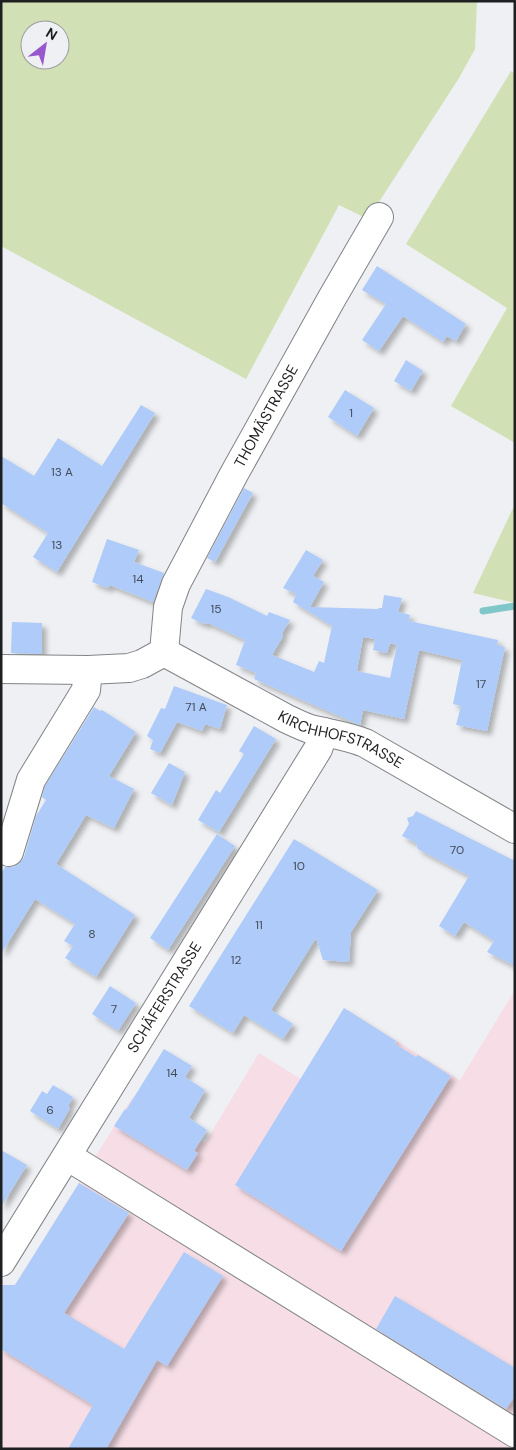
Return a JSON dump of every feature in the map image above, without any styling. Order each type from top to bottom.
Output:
[{"type":"street","name":"THOMÄSTRASSE","points":[[164,652],[168,607],[176,584],[332,298],[379,217]]},
{"type":"street","points":[[1,670],[129,668],[142,664],[164,652]]},
{"type":"street","name":"KIRCHHOFSTRASSE","points":[[164,652],[287,719],[314,730],[352,737],[366,742],[515,829]]},
{"type":"street","points":[[9,852],[30,780],[86,690],[88,670]]},
{"type":"street","name":"SCHÄFERSTRASSE","points":[[1,1262],[318,749],[324,732]]},
{"type":"street","points":[[67,1156],[515,1433]]},
{"type":"shaded area","points":[[515,990],[515,1449],[1,1449],[1,1307],[132,1098],[205,1143],[259,1053],[301,1079],[344,1008],[460,1080]]},
{"type":"green space","points":[[1,1],[477,1],[475,49],[459,78],[368,219],[339,205],[246,379],[1,246]]},
{"type":"green space","points":[[511,71],[515,74],[515,443],[451,406],[507,308],[406,244]]},
{"type":"green space","points":[[515,504],[515,603],[473,593]]},
{"type":"building","points":[[377,266],[466,324],[456,341],[447,336],[443,342],[403,316],[379,351],[362,340],[386,304],[362,290]]},
{"type":"building","points":[[406,360],[423,371],[411,391],[394,381]]},
{"type":"building","points":[[345,390],[374,408],[357,436],[328,417]]},
{"type":"building","points":[[141,405],[155,413],[57,572],[33,557],[48,533],[1,503],[1,456],[34,476],[58,438],[102,466]]},
{"type":"building","points":[[244,488],[253,493],[215,562],[207,558]]},
{"type":"building","points":[[107,539],[139,550],[134,562],[164,573],[153,602],[110,585],[108,588],[92,582]]},
{"type":"building","points":[[306,550],[323,560],[313,576],[324,582],[310,607],[378,609],[382,608],[384,595],[402,598],[398,612],[410,615],[409,621],[498,640],[497,645],[505,647],[487,731],[456,725],[461,706],[453,704],[462,660],[419,650],[404,719],[363,710],[360,725],[254,679],[256,673],[236,665],[245,640],[208,623],[204,624],[191,618],[206,589],[228,597],[267,616],[269,612],[290,620],[272,655],[314,672],[319,661],[324,663],[332,626],[293,602],[296,594],[283,588]],"holes":[[[363,637],[375,639],[373,650],[387,653],[390,643],[397,645],[390,678],[357,671]]]},
{"type":"building","points":[[12,622],[42,623],[42,654],[11,653]]},
{"type":"building","points":[[174,686],[227,705],[220,729],[205,724],[202,731],[177,722],[160,753],[150,749],[153,740],[147,736],[161,708],[165,709]]},
{"type":"building","points":[[94,707],[100,711],[102,710],[136,732],[109,776],[134,789],[114,828],[86,815],[56,864],[135,915],[96,977],[65,958],[73,946],[64,941],[75,924],[35,899],[1,954],[1,874],[5,867],[13,867],[19,864],[24,857],[36,816],[46,800],[42,797],[45,786]]},
{"type":"building","points":[[254,726],[276,739],[219,832],[198,820],[216,790],[220,793],[244,754],[239,751]]},
{"type":"building","points":[[169,763],[185,772],[172,805],[151,793]]},
{"type":"building","points":[[416,811],[515,861],[515,966],[487,952],[494,941],[464,922],[455,936],[439,926],[469,876],[418,849],[416,843],[402,836],[409,824],[407,818],[413,816]]},
{"type":"building","points":[[217,834],[235,846],[168,950],[150,938]]},
{"type":"building","points":[[294,839],[378,890],[351,932],[349,962],[323,960],[316,938],[271,1010],[293,1024],[283,1039],[244,1015],[233,1033],[189,1006]]},
{"type":"building","points":[[110,986],[136,1003],[118,1031],[92,1014]]},
{"type":"building","points":[[344,1008],[396,1041],[395,1044],[416,1057],[418,1055],[451,1076],[341,1251],[235,1185]]},
{"type":"building","points":[[164,1049],[192,1066],[185,1077],[205,1090],[189,1118],[207,1130],[194,1151],[198,1153],[187,1170],[114,1126]]},
{"type":"building","points":[[53,1085],[73,1097],[68,1106],[70,1108],[58,1129],[30,1111],[42,1091],[47,1094]]},
{"type":"building","points":[[1,1150],[27,1165],[1,1207]]},
{"type":"building","points":[[79,1183],[129,1213],[64,1313],[124,1349],[184,1252],[223,1276],[167,1366],[157,1360],[106,1449],[68,1449],[93,1405],[1,1349],[1,1285],[15,1285]]},
{"type":"building","points":[[395,1296],[515,1368],[515,1396],[506,1409],[376,1329]]},
{"type":"waterway","points":[[483,611],[515,606]]}]
